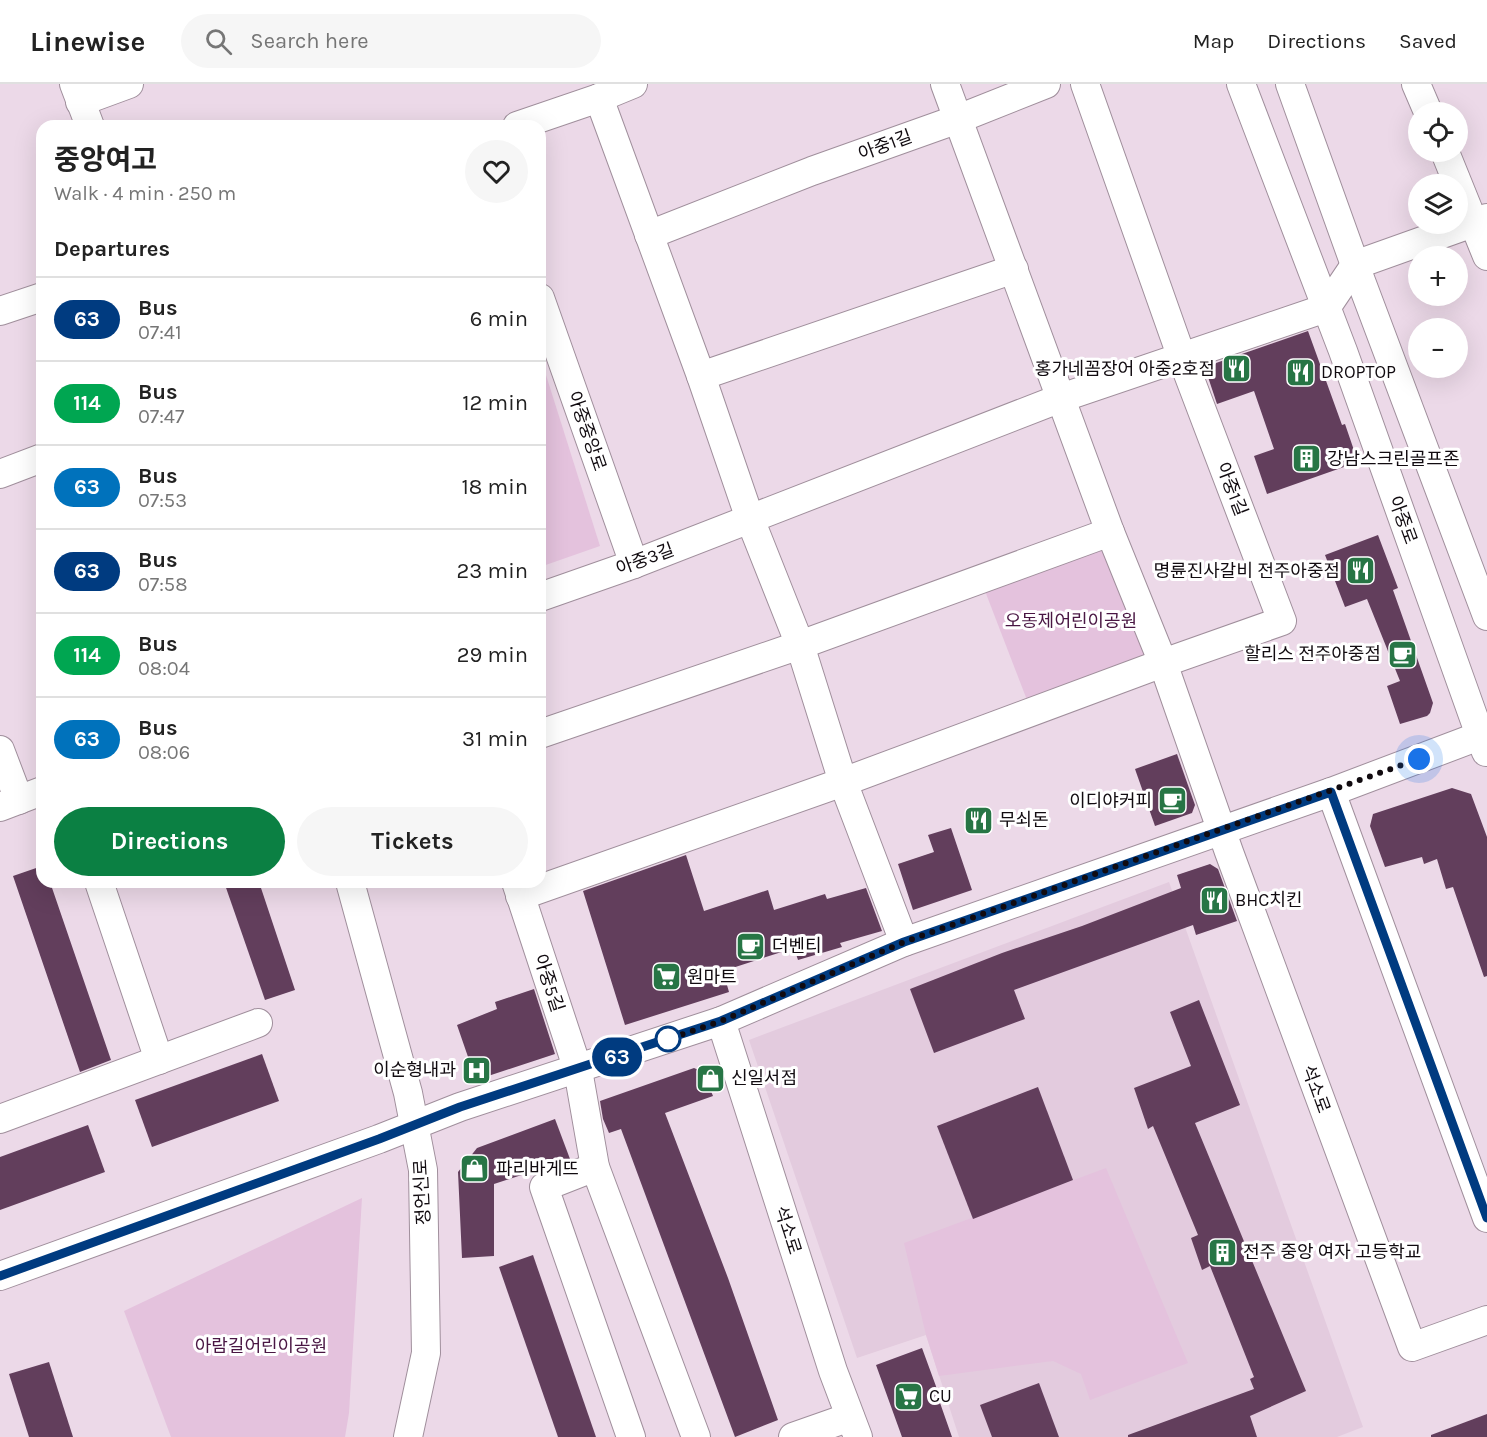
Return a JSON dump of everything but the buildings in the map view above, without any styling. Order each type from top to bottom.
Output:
[{"type":"street","points":[[82,104],[129,84]]},
{"type":"street","points":[[535,120],[633,84]]},
{"type":"street","points":[[945,84],[1110,532],[1162,663],[1221,831]]},
{"type":"street","name":"아중1길","points":[[648,235],[1046,84]]},
{"type":"street","points":[[1085,84],[1182,358]]},
{"type":"street","name":"아중로","points":[[1241,84],[1485,741]]},
{"type":"street","points":[[1290,84],[1355,265],[1487,616]]},
{"type":"street","points":[[1416,84],[1424,102]]},
{"type":"street","points":[[599,98],[701,376],[750,519],[800,645],[843,782],[904,942]]},
{"type":"street","points":[[1449,162],[1481,220],[1487,256]]},
{"type":"street","points":[[1061,398],[1326,308],[1355,265],[1481,220]]},
{"type":"street","points":[[701,376],[1014,269]]},
{"type":"street","points":[[0,311],[36,299]]},
{"type":"street","name":"아중중앙로","points":[[546,315],[634,564]]},
{"type":"street","name":"아중1길","points":[[843,782],[1162,663],[1282,621],[1182,358]]},
{"type":"street","name":"아중3길","points":[[546,595],[634,564],[1061,398]]},
{"type":"street","points":[[0,474],[36,467]]},
{"type":"street","points":[[546,733],[800,645],[1110,532]]},
{"type":"street","points":[[0,1276],[460,1107],[721,1021],[904,942],[1331,792],[1485,741]]},
{"type":"street","points":[[0,750],[20,799]]},
{"type":"street","name":"아중5길","points":[[546,881],[649,852],[843,782]]},
{"type":"street","points":[[1331,792],[1487,1218]]},
{"type":"street","name":"석소로","points":[[1221,831],[1412,1347],[1487,1320]]},
{"type":"street","points":[[101,888],[159,1060]]},
{"type":"street","name":"정언신로","points":[[352,888],[408,1093],[423,1170],[426,1353],[408,1437]]},
{"type":"street","name":"아중5길","points":[[518,889],[578,1070],[595,1167],[696,1437]]},
{"type":"street","name":"석소로","points":[[721,1021],[833,1371],[854,1427]]},
{"type":"street","points":[[0,1119],[258,1023]]},
{"type":"street","points":[[595,1167],[544,1187],[631,1437]]},
{"type":"street","points":[[793,1437],[854,1427]]},
{"type":"shaded area","points":[[1169,882],[1363,1427],[1337,1437],[959,1437],[926,1335],[857,1358],[749,1040]]},
{"type":"green space","points":[[546,375],[600,546],[546,565]]},
{"type":"green space","name":"오동제어린이공원","points":[[1110,532],[1163,663],[1032,713],[980,578]]},
{"type":"green space","points":[[1106,1168],[1188,1363],[1090,1400],[1081,1374],[1053,1361],[939,1376],[926,1335],[904,1243]]},
{"type":"green space","name":"아람길어린이공원","points":[[362,1198],[349,1413],[345,1437],[171,1437],[124,1311]]},
{"type":"bus line","name":"63","points":[[0,1276],[379,1139],[460,1107],[721,1021],[904,942],[1331,792],[1487,1218]]},
{"type":"place","name":"홍가네꼼장어 아중2호점","points":[[1236,369]]},
{"type":"place","name":"DROPTOP","points":[[1300,372]]},
{"type":"place","name":"강남스크린골프존","points":[[1306,459]]},
{"type":"place","name":"명륜진사갈비 전주아중점","points":[[1361,571]]},
{"type":"place","name":"할리스 전주아중점","points":[[1402,654]]},
{"type":"place","name":"이디야커피","points":[[1173,801]]},
{"type":"place","name":"무쇠돈","points":[[978,820]]},
{"type":"place","name":"BHC치킨","points":[[1214,900]]},
{"type":"place","name":"더벤티","points":[[751,946]]},
{"type":"place","name":"원마트","points":[[666,977]]},
{"type":"place","name":"이순형내과","points":[[477,1070]]},
{"type":"place","name":"신일서점","points":[[710,1078]]},
{"type":"place","name":"파리바게뜨","points":[[475,1169]]},
{"type":"place","name":"전주 중앙 여자 고등학교","points":[[1222,1252]]},
{"type":"place","name":"CU","points":[[908,1396]]},
{"type":"route","points":[[668,1039],[660,1042],[721,1021],[904,942],[1419,759]]}]
